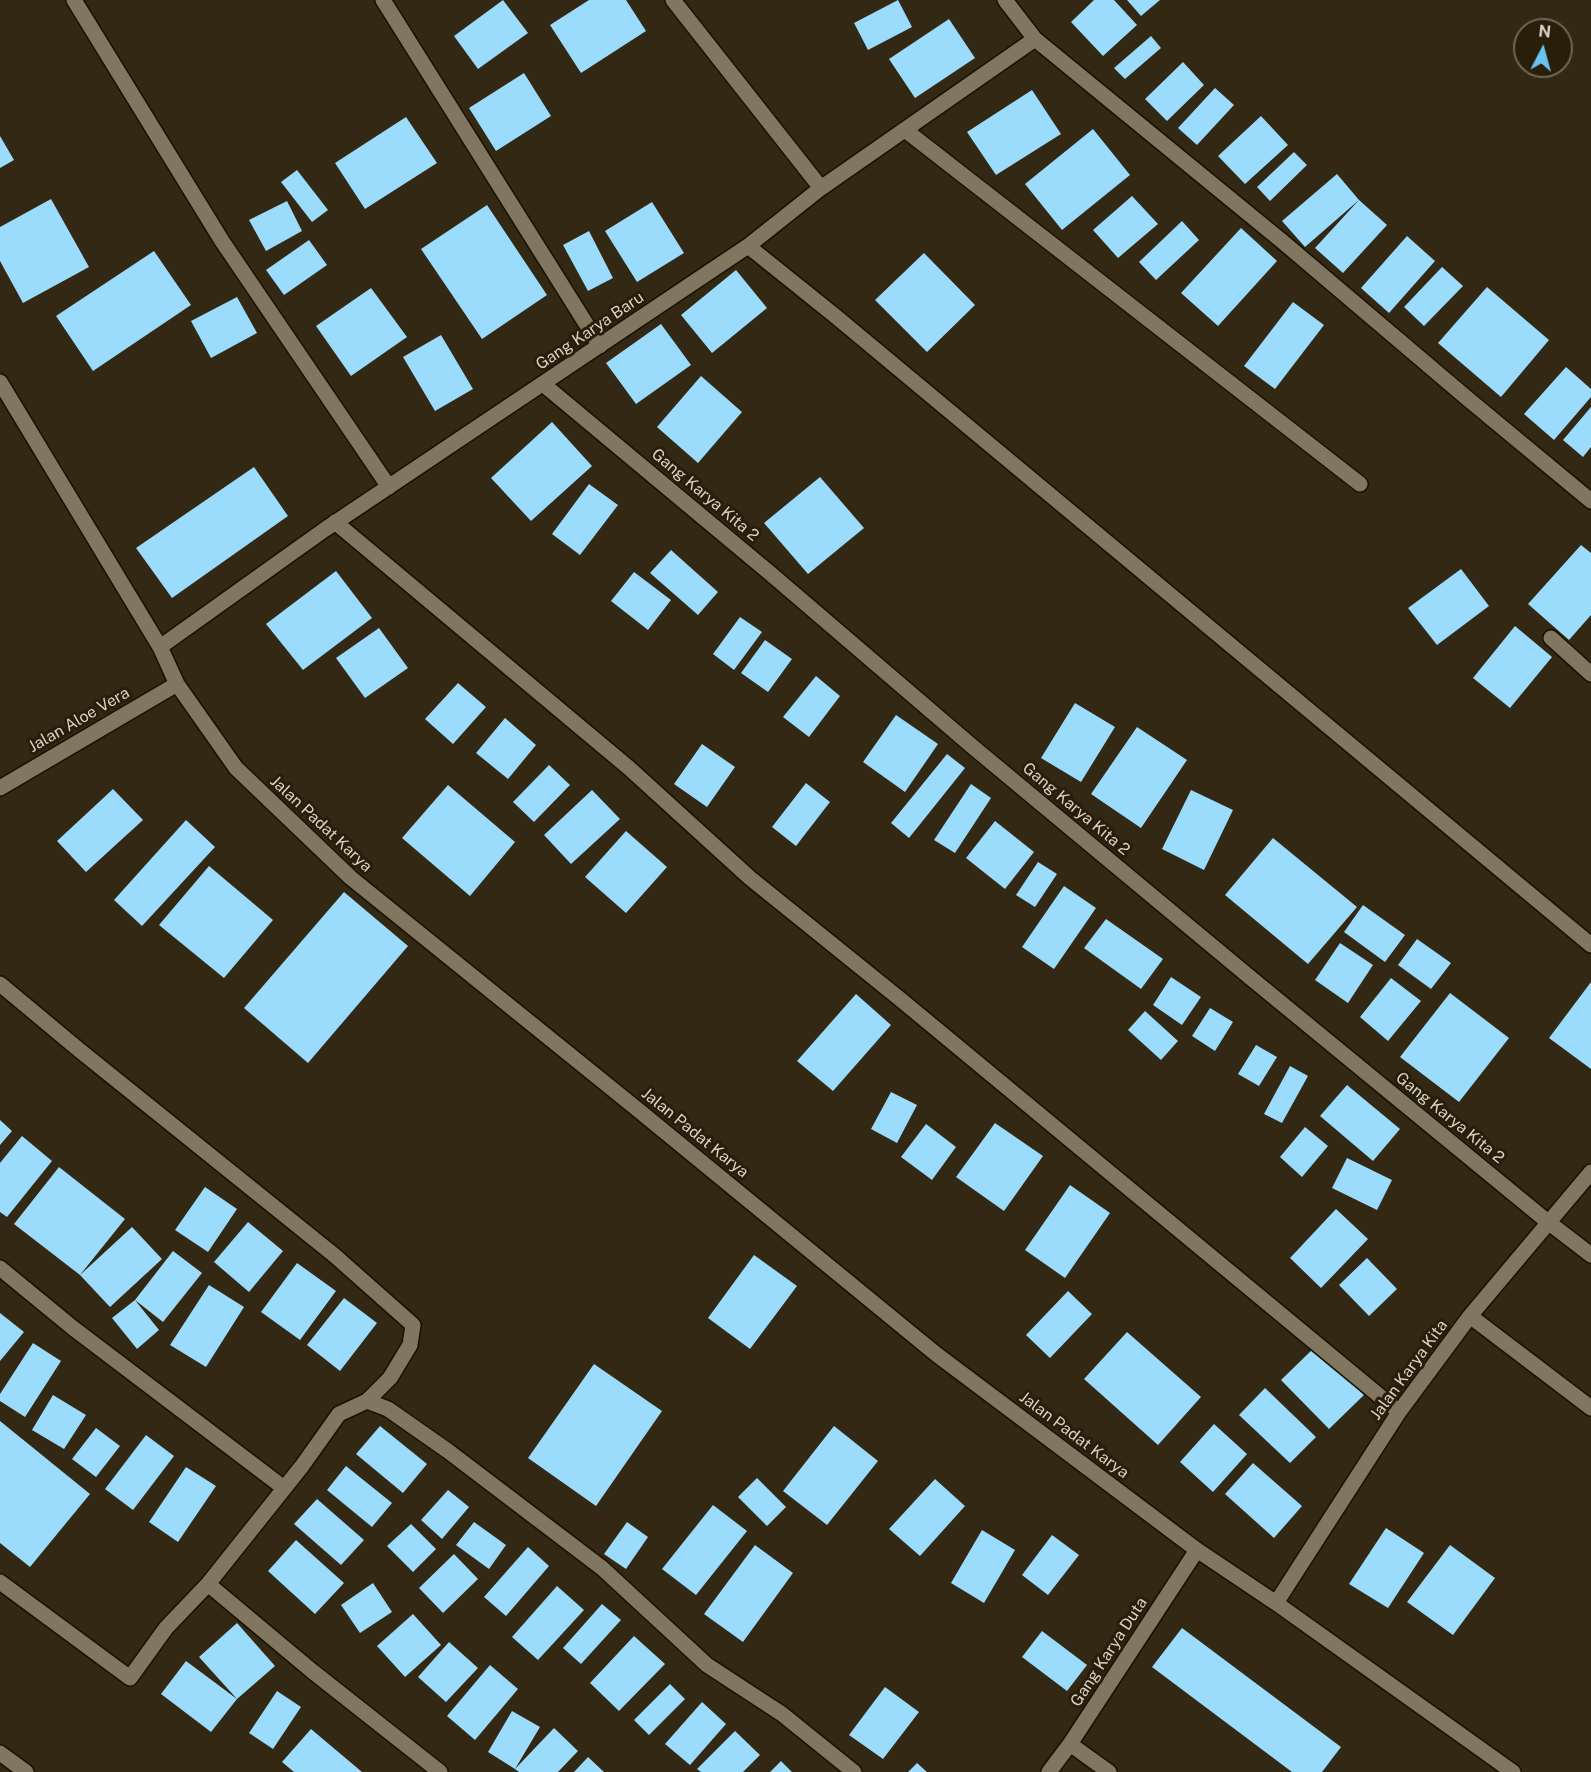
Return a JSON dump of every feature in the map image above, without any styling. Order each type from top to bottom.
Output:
[{"type":"street","points":[[74,0],[222,240],[388,487]]},
{"type":"street","points":[[384,0],[600,346]]},
{"type":"street","points":[[672,0],[821,188]]},
{"type":"street","points":[[1005,0],[1035,39],[1283,242],[1591,501]]},
{"type":"street","name":"Gang Karya Baru","points":[[160,647],[336,522],[748,246],[821,188],[1035,39]]},
{"type":"street","points":[[904,130],[1360,484]]},
{"type":"street","points":[[748,246],[1591,945]]},
{"type":"street","name":"Jalan Padat Karya","points":[[0,382],[160,647],[177,684],[236,768],[351,878],[936,1354],[1197,1550],[1276,1603],[1513,1772]]},
{"type":"street","name":"Gang Karya Kita 2","points":[[543,384],[1171,912],[1591,1255]]},
{"type":"street","points":[[336,522],[629,768],[750,878],[900,999],[1399,1412]]},
{"type":"street","points":[[1551,638],[1591,674]]},
{"type":"street","name":"Jalan Aloe Vera","points":[[0,789],[177,684]]},
{"type":"street","points":[[0,984],[334,1255],[413,1324],[410,1345],[390,1378],[367,1401],[339,1414],[285,1488],[208,1584],[166,1628],[130,1678],[0,1582]]},
{"type":"street","name":"Jalan Karya Kita","points":[[1276,1603],[1399,1412],[1470,1316],[1591,1172]]},
{"type":"street","points":[[0,1268],[74,1328],[285,1488]]},
{"type":"street","points":[[1470,1316],[1591,1408]]},
{"type":"street","points":[[367,1401],[388,1409],[457,1457],[602,1568],[708,1665],[782,1714],[854,1772]]},
{"type":"street","name":"Gang Karya Duta","points":[[1049,1772],[1070,1744],[1197,1550]]},
{"type":"street","points":[[208,1584],[312,1671],[440,1772]]},
{"type":"street","points":[[1070,1744],[1109,1772]]},
{"type":"street","points":[[0,1753],[26,1772]]},
{"type":"building","points":[[503,0],[528,33],[478,69],[454,36]]},
{"type":"building","points":[[589,0],[626,0],[646,31],[581,73],[550,25]]},
{"type":"building","points":[[898,0],[912,27],[868,50],[854,23]]},
{"type":"building","points":[[1094,0],[1114,0],[1137,25],[1103,56],[1071,22]]},
{"type":"building","points":[[1127,0],[1160,0],[1141,16]]},
{"type":"building","points":[[949,19],[975,58],[915,98],[889,59]]},
{"type":"building","points":[[1151,36],[1161,48],[1125,79],[1114,68]]},
{"type":"building","points":[[1183,62],[1204,85],[1167,121],[1145,99]]},
{"type":"building","points":[[524,73],[551,116],[496,151],[469,108]]},
{"type":"building","points":[[1215,88],[1234,105],[1197,145],[1178,128]]},
{"type":"building","points":[[1032,90],[1061,134],[996,175],[967,132]]},
{"type":"building","points":[[1261,116],[1288,145],[1245,184],[1218,156]]},
{"type":"building","points":[[406,117],[437,163],[365,209],[335,163]]},
{"type":"building","points":[[1093,129],[1130,175],[1062,230],[1025,184]]},
{"type":"building","points":[[0,136],[14,160],[0,168]]},
{"type":"building","points":[[1294,152],[1307,165],[1270,201],[1257,187]]},
{"type":"building","points":[[297,170],[328,210],[312,222],[281,182]]},
{"type":"building","points":[[1337,174],[1359,200],[1305,247],[1282,221]]},
{"type":"building","points":[[1132,196],[1158,224],[1118,258],[1093,230]]},
{"type":"building","points":[[51,199],[89,267],[23,303],[0,261],[0,227]]},
{"type":"building","points":[[1359,200],[1387,225],[1343,273],[1315,248]]},
{"type":"building","points":[[287,201],[302,231],[266,251],[249,220]]},
{"type":"building","points":[[652,202],[684,253],[637,282],[605,231]]},
{"type":"building","points":[[487,205],[547,295],[482,339],[421,249]]},
{"type":"building","points":[[1182,221],[1199,240],[1156,280],[1139,262]]},
{"type":"building","points":[[1241,228],[1277,261],[1218,326],[1181,293]]},
{"type":"building","points":[[589,231],[613,278],[588,291],[563,245]]},
{"type":"building","points":[[1407,236],[1435,261],[1389,313],[1361,288]]},
{"type":"building","points":[[309,240],[327,265],[284,295],[266,270]]},
{"type":"building","points":[[154,251],[191,305],[93,371],[56,316]]},
{"type":"building","points":[[924,253],[975,305],[927,352],[875,300]]},
{"type":"building","points":[[1442,267],[1463,286],[1424,326],[1404,307]]},
{"type":"building","points":[[736,270],[767,308],[712,353],[681,315]]},
{"type":"building","points":[[1487,287],[1549,340],[1501,397],[1438,343]]},
{"type":"building","points":[[371,288],[407,337],[351,376],[316,326]]},
{"type":"building","points":[[237,297],[257,333],[211,358],[191,321]]},
{"type":"building","points":[[1293,302],[1324,325],[1275,389],[1244,366]]},
{"type":"building","points":[[661,324],[691,365],[636,404],[606,363]]},
{"type":"building","points":[[441,335],[473,389],[435,411],[403,357]]},
{"type":"building","points":[[1566,367],[1591,389],[1591,397],[1554,440],[1524,414]]},
{"type":"building","points":[[701,376],[742,412],[698,463],[657,427]]},
{"type":"building","points":[[1591,407],[1591,447],[1583,457],[1563,440]]},
{"type":"building","points":[[552,422],[592,466],[531,521],[491,478]]},
{"type":"building","points":[[254,467],[288,516],[172,598],[136,548]]},
{"type":"building","points":[[820,477],[864,528],[808,574],[764,523]]},
{"type":"building","points":[[589,484],[618,505],[580,555],[552,534]]},
{"type":"building","points":[[1581,545],[1591,553],[1591,615],[1569,640],[1528,604]]},
{"type":"building","points":[[671,550],[718,592],[698,615],[650,573]]},
{"type":"building","points":[[1461,569],[1489,606],[1437,645],[1408,608]]},
{"type":"building","points":[[336,571],[372,618],[303,670],[266,624]]},
{"type":"building","points":[[634,572],[671,600],[648,630],[611,601]]},
{"type":"building","points":[[740,617],[762,632],[734,670],[713,654]]},
{"type":"building","points":[[1515,626],[1552,657],[1510,708],[1473,678]]},
{"type":"building","points":[[379,628],[408,668],[365,698],[336,658]]},
{"type":"building","points":[[765,640],[792,659],[768,692],[741,673]]},
{"type":"building","points":[[816,676],[840,696],[809,737],[783,717]]},
{"type":"building","points":[[458,683],[486,707],[453,744],[425,719]]},
{"type":"building","points":[[1075,703],[1115,727],[1081,782],[1041,758]]},
{"type":"building","points":[[896,715],[938,744],[905,792],[863,762]]},
{"type":"building","points":[[505,718],[536,745],[508,779],[476,753]]},
{"type":"building","points":[[1137,727],[1187,760],[1141,828],[1091,794]]},
{"type":"building","points":[[702,744],[735,767],[707,807],[674,784]]},
{"type":"building","points":[[947,754],[965,768],[909,838],[891,823]]},
{"type":"building","points":[[549,765],[570,785],[534,822],[513,802]]},
{"type":"building","points":[[806,783],[830,802],[796,846],[772,827]]},
{"type":"building","points":[[971,784],[991,798],[955,853],[934,840]]},
{"type":"building","points":[[448,785],[515,842],[470,896],[402,838]]},
{"type":"building","points":[[113,789],[143,820],[86,872],[57,841]]},
{"type":"building","points":[[592,790],[620,819],[571,864],[544,835]]},
{"type":"building","points":[[1191,790],[1233,810],[1204,870],[1162,849]]},
{"type":"building","points":[[186,820],[215,847],[142,926],[114,900]]},
{"type":"building","points":[[995,821],[1034,852],[1005,889],[966,858]]},
{"type":"building","points":[[626,831],[667,867],[626,913],[585,877]]},
{"type":"building","points":[[1273,838],[1357,907],[1308,964],[1225,895]]},
{"type":"building","points":[[1038,862],[1057,874],[1035,907],[1016,895]]},
{"type":"building","points":[[209,866],[273,920],[224,978],[159,925]]},
{"type":"building","points":[[1064,886],[1096,908],[1054,969],[1022,947]]},
{"type":"building","points":[[344,892],[408,946],[308,1063],[244,1008]]},
{"type":"building","points":[[1363,905],[1405,935],[1385,962],[1344,932]]},
{"type":"building","points":[[1106,919],[1163,959],[1141,989],[1084,948]]},
{"type":"building","points":[[1417,939],[1451,963],[1431,989],[1398,965]]},
{"type":"building","points":[[1340,943],[1373,965],[1348,1003],[1315,980]]},
{"type":"building","points":[[1171,977],[1201,997],[1182,1025],[1153,1005]]},
{"type":"building","points":[[1391,978],[1421,1001],[1388,1041],[1360,1017]]},
{"type":"building","points":[[1591,982],[1591,1069],[1549,1038]]},
{"type":"building","points":[[1450,993],[1509,1038],[1459,1102],[1400,1057]]},
{"type":"building","points":[[856,994],[891,1025],[833,1091],[797,1061]]},
{"type":"building","points":[[1210,1008],[1233,1022],[1215,1051],[1192,1036]]},
{"type":"building","points":[[1145,1011],[1178,1041],[1161,1060],[1128,1030]]},
{"type":"building","points":[[1256,1045],[1277,1057],[1259,1086],[1238,1074]]},
{"type":"building","points":[[1290,1066],[1308,1076],[1282,1123],[1264,1114]]},
{"type":"building","points":[[1347,1085],[1400,1129],[1373,1161],[1320,1116]]},
{"type":"building","points":[[891,1092],[917,1105],[897,1143],[871,1129]]},
{"type":"building","points":[[0,1120],[12,1131],[0,1145]]},
{"type":"building","points":[[995,1123],[1043,1156],[1004,1211],[956,1177]]},
{"type":"building","points":[[926,1124],[956,1147],[932,1180],[901,1157]]},
{"type":"building","points":[[1305,1127],[1328,1146],[1302,1177],[1280,1157]]},
{"type":"building","points":[[22,1136],[52,1161],[7,1217],[0,1212],[0,1163]]},
{"type":"building","points":[[1347,1158],[1392,1180],[1377,1210],[1332,1188]]},
{"type":"building","points":[[59,1167],[125,1219],[80,1275],[14,1224]]},
{"type":"building","points":[[1070,1185],[1110,1213],[1065,1278],[1025,1250]]},
{"type":"building","points":[[205,1187],[237,1209],[208,1252],[175,1230]]},
{"type":"building","points":[[1336,1209],[1368,1239],[1321,1288],[1290,1258]]},
{"type":"building","points":[[248,1222],[283,1251],[249,1292],[214,1262]]},
{"type":"building","points":[[132,1227],[162,1259],[110,1307],[80,1275]]},
{"type":"building","points":[[173,1251],[202,1273],[163,1322],[135,1300]]},
{"type":"building","points":[[754,1255],[797,1286],[750,1349],[708,1318]]},
{"type":"building","points":[[1367,1258],[1397,1289],[1369,1316],[1339,1285]]},
{"type":"building","points":[[297,1263],[336,1291],[300,1340],[261,1312]]},
{"type":"building","points":[[209,1285],[244,1307],[206,1367],[170,1345]]},
{"type":"building","points":[[1068,1291],[1092,1314],[1050,1358],[1026,1335]]},
{"type":"building","points":[[344,1298],[377,1323],[340,1371],[307,1345]]},
{"type":"building","points":[[135,1300],[159,1330],[137,1349],[112,1318]]},
{"type":"building","points":[[0,1313],[24,1332],[0,1361]]},
{"type":"building","points":[[1127,1332],[1201,1397],[1158,1445],[1084,1379]]},
{"type":"building","points":[[33,1343],[61,1361],[25,1417],[0,1401],[0,1394]]},
{"type":"building","points":[[1315,1347],[1364,1395],[1329,1429],[1281,1380]]},
{"type":"building","points":[[594,1364],[662,1411],[596,1506],[528,1458]]},
{"type":"building","points":[[1265,1388],[1316,1437],[1290,1463],[1239,1415]]},
{"type":"building","points":[[53,1395],[86,1415],[64,1449],[32,1430]]},
{"type":"building","points":[[0,1421],[90,1494],[30,1567],[0,1543]]},
{"type":"building","points":[[1214,1424],[1247,1454],[1213,1492],[1180,1462]]},
{"type":"building","points":[[380,1426],[427,1464],[403,1493],[356,1454]]},
{"type":"building","points":[[834,1426],[878,1461],[827,1525],[783,1491]]},
{"type":"building","points":[[96,1428],[120,1446],[96,1477],[72,1459]]},
{"type":"building","points":[[146,1435],[174,1456],[133,1510],[105,1489]]},
{"type":"building","points":[[1253,1463],[1302,1506],[1274,1538],[1225,1494]]},
{"type":"building","points":[[346,1466],[392,1503],[372,1527],[327,1490]]},
{"type":"building","points":[[186,1467],[216,1486],[178,1542],[149,1522]]},
{"type":"building","points":[[757,1478],[786,1507],[767,1526],[738,1497]]},
{"type":"building","points":[[935,1479],[965,1506],[920,1556],[889,1529]]},
{"type":"building","points":[[448,1490],[469,1507],[442,1539],[421,1520]]},
{"type":"building","points":[[317,1499],[364,1540],[341,1565],[294,1524]]},
{"type":"building","points":[[713,1505],[747,1531],[696,1595],[662,1569]]},
{"type":"building","points":[[474,1522],[506,1545],[489,1569],[456,1545]]},
{"type":"building","points":[[627,1522],[648,1537],[626,1569],[604,1554]]},
{"type":"building","points":[[411,1524],[436,1549],[413,1572],[387,1546]]},
{"type":"building","points":[[1386,1528],[1424,1553],[1388,1608],[1349,1584]]},
{"type":"building","points":[[982,1530],[1015,1550],[984,1603],[951,1583]]},
{"type":"building","points":[[1052,1535],[1079,1555],[1048,1595],[1022,1575]]},
{"type":"building","points":[[296,1540],[344,1583],[315,1614],[268,1571]]},
{"type":"building","points":[[755,1545],[793,1573],[743,1642],[704,1614]]},
{"type":"building","points":[[1450,1545],[1495,1578],[1453,1635],[1407,1602]]},
{"type":"building","points":[[528,1547],[549,1566],[506,1616],[484,1597]]},
{"type":"building","points":[[454,1554],[478,1579],[443,1613],[419,1588]]},
{"type":"building","points":[[373,1583],[392,1612],[360,1633],[341,1605]]},
{"type":"building","points":[[557,1586],[584,1610],[538,1660],[512,1637]]},
{"type":"building","points":[[602,1604],[621,1620],[581,1664],[563,1648]]},
{"type":"building","points":[[413,1614],[441,1645],[405,1677],[377,1646]]},
{"type":"building","points":[[237,1623],[275,1666],[237,1699],[199,1657]]},
{"type":"building","points":[[1182,1628],[1341,1747],[1322,1772],[1292,1772],[1152,1667]]},
{"type":"building","points":[[1042,1631],[1087,1665],[1067,1691],[1022,1657]]},
{"type":"building","points":[[634,1636],[665,1664],[619,1711],[590,1683]]},
{"type":"building","points":[[449,1642],[478,1668],[446,1702],[418,1677]]},
{"type":"building","points":[[186,1661],[237,1699],[211,1732],[161,1694]]},
{"type":"building","points":[[490,1665],[518,1689],[475,1740],[447,1716]]},
{"type":"building","points":[[670,1684],[685,1699],[649,1735],[634,1720]]},
{"type":"building","points":[[885,1687],[919,1712],[883,1759],[849,1735]]},
{"type":"building","points":[[277,1691],[301,1707],[273,1749],[249,1733]]},
{"type":"building","points":[[702,1702],[726,1724],[690,1765],[665,1744]]},
{"type":"building","points":[[512,1711],[540,1727],[515,1769],[488,1752]]},
{"type":"building","points":[[554,1728],[578,1751],[558,1772],[519,1772],[515,1769]]},
{"type":"building","points":[[311,1729],[362,1772],[294,1772],[282,1762]]},
{"type":"building","points":[[735,1731],[760,1755],[743,1772],[701,1772],[697,1769]]},
{"type":"building","points":[[588,1757],[604,1772],[574,1772]]},
{"type":"building","points":[[781,1761],[792,1772],[770,1772]]},
{"type":"building","points":[[917,1763],[927,1772],[908,1772]]}]
